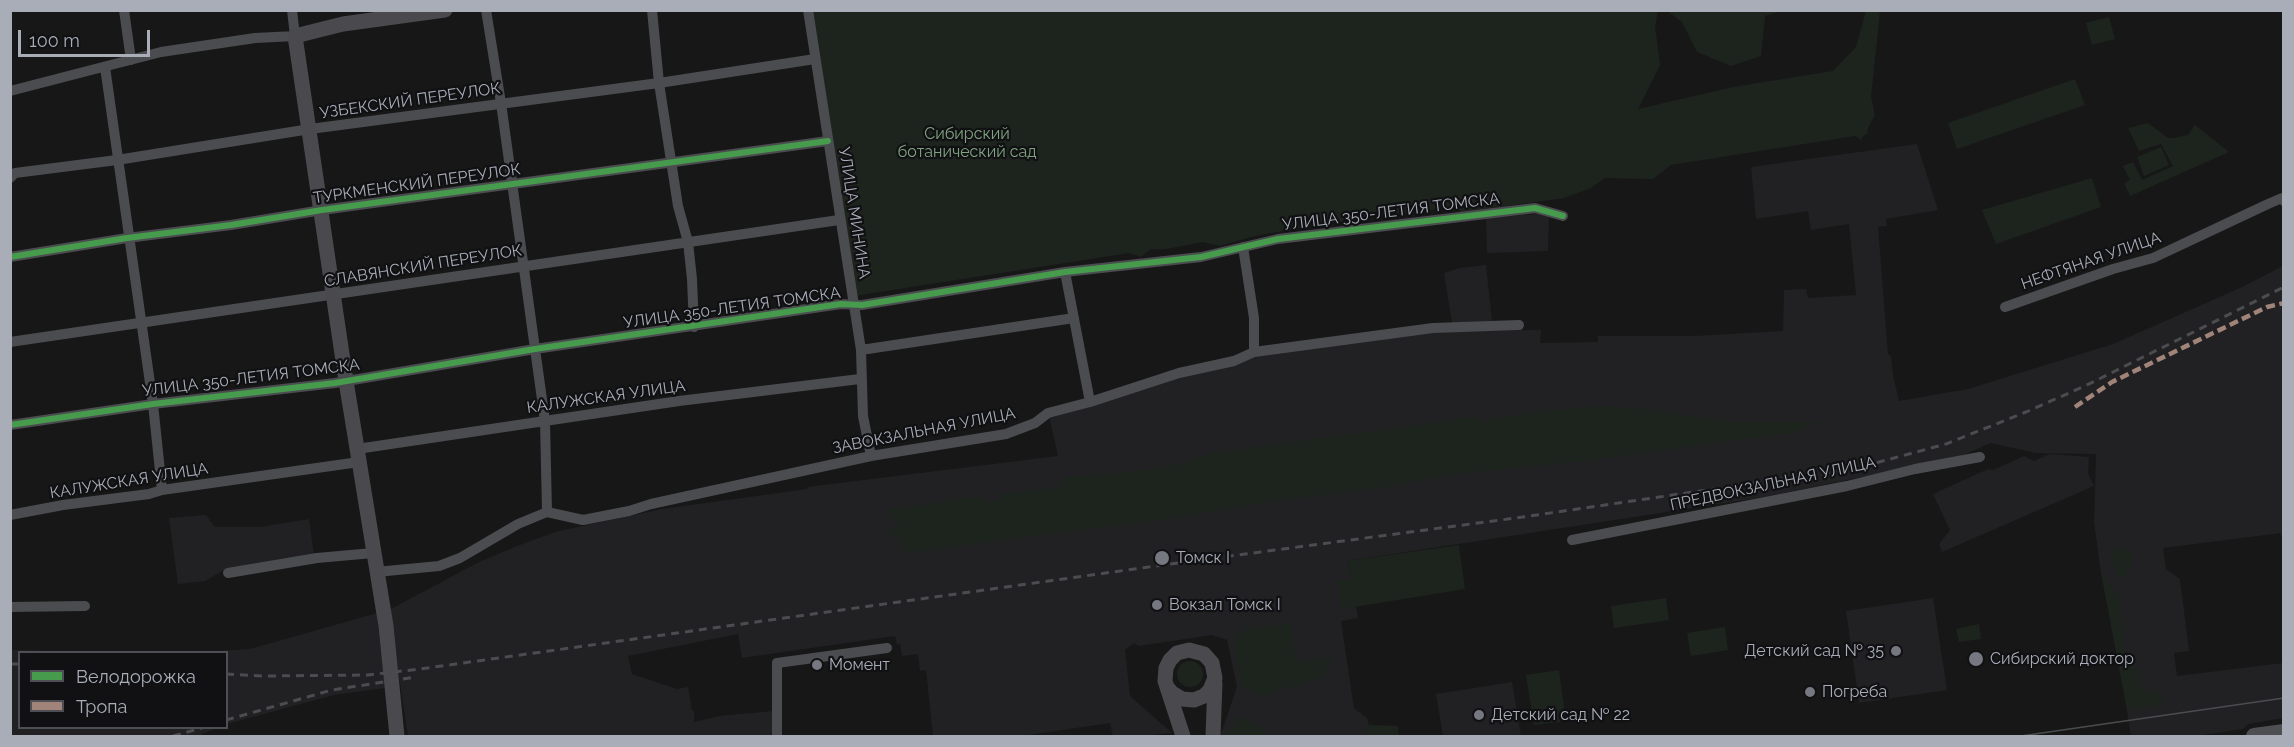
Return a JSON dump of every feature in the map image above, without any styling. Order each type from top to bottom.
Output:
[{"type":"main road","points":[[2254,736],[2283,732]]},
{"type":"street","points":[[124,10],[131,60]]},
{"type":"street","points":[[292,10],[346,381],[386,627],[397,736]]},
{"type":"street","points":[[10,91],[162,52],[295,36],[343,24],[445,10]]},
{"type":"street","points":[[376,572],[439,566],[460,558],[518,524],[547,512],[545,421],[486,10]]},
{"type":"street","points":[[652,10],[659,83],[671,162],[678,206],[688,242],[694,327]]},
{"type":"street","name":"УЛИЦА МИНИНА","points":[[808,10],[861,350],[862,417],[871,456]]},
{"type":"street","name":"УЗБЕКСКИЙ ПЕРЕУЛОК","points":[[10,178],[15,173],[117,160],[310,129],[659,83],[816,59]]},
{"type":"street","points":[[105,67],[153,404],[162,490]]},
{"type":"street","name":"ТУРКМЕНСКИЙ ПЕРЕУЛОК","points":[[10,257],[322,210],[828,141]]},
{"type":"street","name":"НЕФТЯНАЯ УЛИЦА","points":[[2005,307],[2113,269],[2153,258],[2268,204],[2282,198],[2283,201]]},
{"type":"street","name":"УЛИЦА 350-ЛЕТИЯ ТОМСКА","points":[[10,424],[346,381],[536,349],[841,304],[853,305],[1065,272],[1201,256],[1278,239],[1535,208],[1563,216]]},
{"type":"street","name":"СЛАВЯНСКИЙ ПЕРЕУЛОК","points":[[10,342],[839,220]]},
{"type":"street","points":[[1243,247],[1254,318],[1254,352]]},
{"type":"street","points":[[1065,272],[1090,402]]},
{"type":"street","points":[[861,350],[1074,318]]},
{"type":"street","name":"ЗАВОКЗАЛЬНАЯ УЛИЦА","points":[[547,512],[583,520],[871,456],[1006,434],[1035,423],[1048,413],[1179,373],[1234,361],[1254,352],[1433,328],[1519,325]]},
{"type":"street","name":"КАЛУЖСКАЯ УЛИЦА","points":[[10,515],[63,505],[149,494],[545,421],[679,401],[860,379]]},
{"type":"street","name":"ПРЕДВОКЗАЛЬНАЯ УЛИЦА","points":[[1572,540],[1847,486],[1915,469],[1980,457]]},
{"type":"street","points":[[228,573],[317,558],[373,554]]},
{"type":"street","points":[[10,607],[85,606]]},
{"type":"street","points":[[777,736],[777,663],[887,648]]},
{"type":"street","points":[[1183,736],[1165,674],[1167,664],[1172,657],[1183,651],[1195,651],[1207,657],[1213,666],[1215,678],[1213,736]]},
{"type":"street","points":[[1167,687],[1177,697],[1194,700],[1204,696],[1210,690],[1215,678]]},
{"type":"shaded area","points":[[1917,144],[1938,210],[1886,219],[1887,226],[1878,227],[1888,354],[1891,356],[1899,401],[1968,389],[2113,344],[2240,288],[2283,266],[2283,550],[2281,533],[2163,548],[2166,569],[2180,579],[2189,651],[2174,653],[2177,676],[2283,663],[2283,718],[2248,724],[2243,729],[2196,736],[2131,736],[2094,522],[2096,454],[2035,453],[1991,443],[1959,457],[1764,497],[1348,561],[1358,618],[1341,621],[1354,708],[1367,718],[1369,725],[1361,736],[1220,736],[1237,687],[1227,640],[1212,635],[1139,646],[1134,643],[1125,650],[1130,696],[1172,733],[1113,736],[1110,723],[1022,736],[933,736],[926,670],[920,671],[918,654],[902,656],[900,644],[897,645],[895,636],[742,658],[738,634],[628,656],[632,674],[677,689],[688,687],[694,711],[694,722],[719,716],[773,711],[775,731],[771,732],[771,736],[408,736],[389,610],[477,563],[517,546],[555,532],[662,509],[807,489],[807,487],[1058,456],[1049,416],[1255,354],[1431,331],[1541,330],[1540,343],[1598,342],[1598,336],[1695,336],[1783,331],[1784,290],[1806,289],[1808,298],[1856,295],[1849,224],[1811,230],[1808,211],[1756,219],[1751,167]]},
{"type":"shaded area","points":[[1549,213],[1548,251],[1487,253],[1486,218]]},
{"type":"shaded area","points":[[1486,265],[1492,321],[1452,323],[1444,273],[1460,268]]},
{"type":"shaded area","points":[[2050,454],[2089,457],[2088,473],[2094,486],[1942,552],[1939,544],[1950,530],[1933,494],[1988,469],[1993,470],[2024,456],[2034,461]]},
{"type":"shaded area","points":[[206,515],[215,527],[260,527],[309,519],[314,555],[226,569],[205,581],[178,584],[169,518]]},
{"type":"shaded area","name":"Детский сад № 35","points":[[1933,598],[1947,690],[1859,703],[1846,611]]},
{"type":"shaded area","points":[[377,613],[385,688],[334,695],[228,724],[228,651],[216,651],[250,649]]},
{"type":"shaded area","points":[[11,650],[59,651],[18,651],[18,729],[214,729],[198,736],[11,736]]},
{"type":"shaded area","name":"Детский сад № 22","points":[[1512,682],[1521,736],[1443,736],[1436,694]]},
{"type":"green space","name":"Сибирский ботанический сад","points":[[812,11],[1658,11],[1655,26],[1660,65],[1638,109],[1733,87],[1833,71],[1856,47],[1866,11],[1880,11],[1871,97],[1875,115],[1867,134],[1861,140],[1855,136],[1671,165],[1653,179],[1605,178],[1591,188],[1564,198],[1462,212],[1447,208],[1369,217],[1361,222],[1347,221],[1299,228],[1255,236],[1220,246],[1203,242],[1166,249],[1151,249],[1141,257],[1129,253],[854,296]]},
{"type":"green space","points":[[1667,11],[1782,11],[1765,16],[1761,56],[1731,66],[1697,52],[1682,22]]},
{"type":"green space","points":[[2109,17],[2115,39],[2092,45],[2086,23]]},
{"type":"green space","points":[[2075,79],[2085,105],[1957,149],[1948,123]]},
{"type":"green space","points":[[2148,123],[2168,138],[2188,135],[2195,125],[2229,152],[2130,196],[2124,183],[2130,180],[2123,166],[2133,162],[2142,180],[2173,166],[2161,144],[2139,151],[2128,128]]},
{"type":"green space","points":[[2161,147],[2169,165],[2144,176],[2137,157]]},
{"type":"green space","points":[[2092,178],[2101,207],[1996,244],[1982,210]]},
{"type":"green space","points":[[1601,406],[1646,409],[1735,422],[1818,422],[1800,432],[1583,461],[1449,475],[1387,487],[1288,499],[1156,521],[905,553],[898,538],[889,535],[891,527],[899,523],[889,515],[892,509],[981,496],[982,503],[1001,500],[1001,494],[1055,488],[1063,485],[1063,478],[1163,468],[1212,453],[1473,417],[1480,419],[1480,425],[1490,419],[1532,412]]},
{"type":"green space","points":[[1459,545],[1465,589],[1342,609],[1338,581],[1351,578],[1348,561]]},
{"type":"green space","points":[[2115,548],[2126,548],[2134,555],[2126,579],[2118,575],[2113,565]]},
{"type":"green space","points":[[2101,573],[2119,597],[2125,651],[2131,664],[2141,673],[2136,679],[2152,695],[2157,690],[2166,705],[2127,710]]},
{"type":"green space","points":[[1666,598],[1669,620],[1614,628],[1611,606]]},
{"type":"green space","points":[[1290,623],[1297,662],[1330,657],[1331,663],[1322,678],[1262,696],[1243,689],[1234,645],[1237,636],[1245,629]]},
{"type":"green space","points":[[1979,624],[1981,639],[1959,642],[1956,629]]},
{"type":"green space","points":[[1725,627],[1728,650],[1691,656],[1687,633]]},
{"type":"green space","points":[[1190,661],[1199,665],[1203,674],[1199,683],[1190,687],[1181,683],[1177,674],[1181,665]]},
{"type":"green space","points":[[1559,670],[1565,715],[1560,722],[1534,725],[1526,675]]},
{"type":"green space","points":[[1241,715],[1271,736],[1227,736]]},
{"type":"green space","points":[[1369,725],[1398,726],[1399,736],[1361,736]]},
{"type":"tram line","points":[[2021,736],[2284,698]]},
{"type":"railway","points":[[228,674],[368,675],[420,669],[1523,517],[1857,468],[1946,444],[2026,412],[2085,386],[2284,287]]},
{"type":"railway","points":[[10,664],[18,664]]},
{"type":"railway","points":[[228,719],[332,690],[416,677]]},
{"type":"railway","points":[[173,736],[198,729]]},
{"type":"marked path","points":[[2075,407],[2112,382],[2267,307],[2284,303]]},
{"type":"cycle path","points":[[10,257],[322,210],[828,141]]},
{"type":"cycle path","points":[[10,425],[153,404],[335,383],[535,349],[841,304],[862,305],[1065,272],[1201,257],[1278,239],[1535,208],[1563,216]]},
{"type":"place","name":"Томск I","points":[[1162,558]]},
{"type":"place","name":"Вокзал Томск I","points":[[1157,605]]},
{"type":"place","name":"Детский сад № 35","points":[[1896,651]]},
{"type":"place","name":"Сибирский доктор","points":[[1976,659]]},
{"type":"place","name":"Момент","points":[[817,665]]},
{"type":"place","name":"Погреба","points":[[1810,692]]},
{"type":"place","name":"Детский сад № 22","points":[[1479,715]]}]
